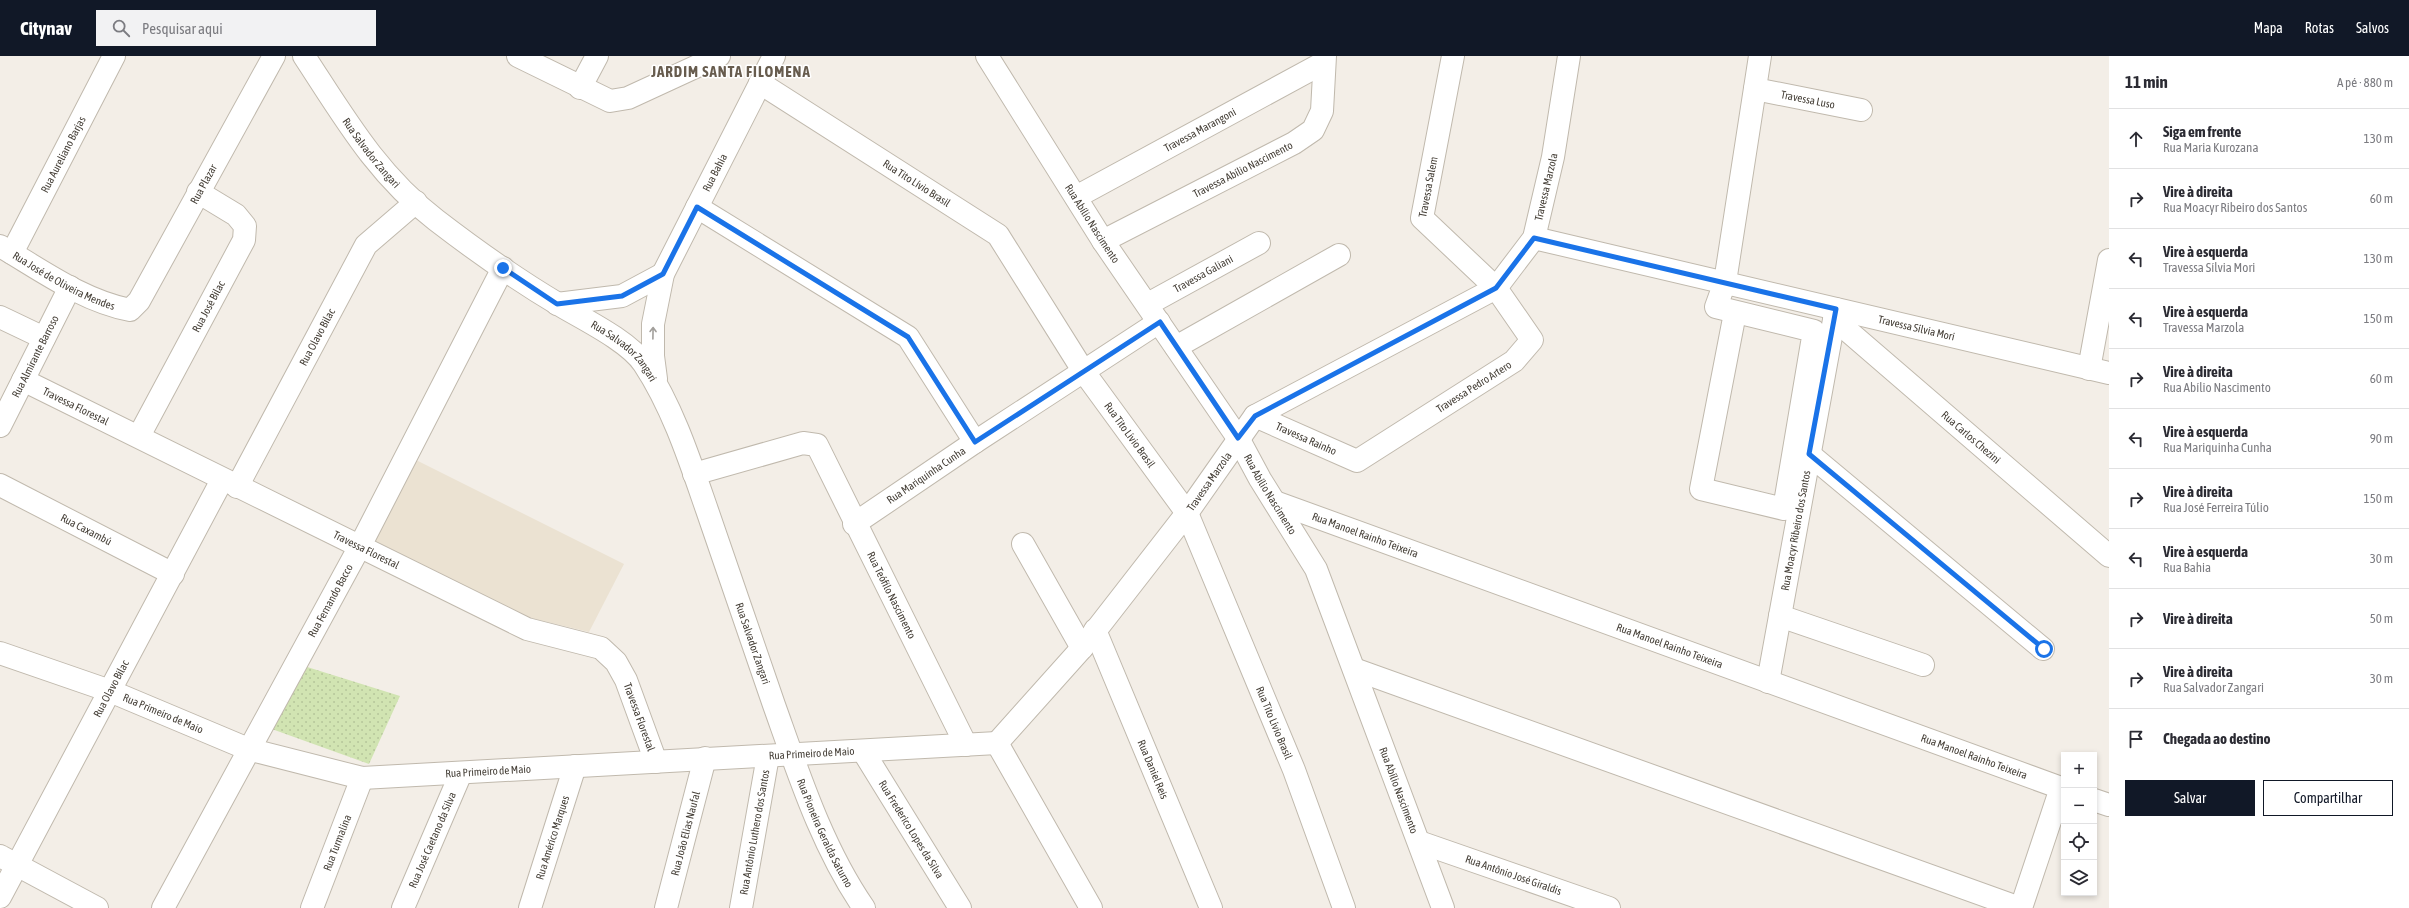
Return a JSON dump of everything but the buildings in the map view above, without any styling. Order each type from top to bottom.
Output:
[{"type":"street","name":"Rua Aureliano Barjas","points":[[6,250],[114,56]]},
{"type":"street","name":"Rua Plazar","points":[[130,310],[139,301],[274,56]]},
{"type":"street","name":"Rua Salvador Zangari","points":[[304,56],[379,167],[434,219],[557,304],[609,334],[642,361],[657,385],[694,474],[792,754]]},
{"type":"street","points":[[518,56],[580,88],[610,101],[628,98],[719,56]]},
{"type":"street","points":[[580,88],[597,56]]},
{"type":"street","name":"Rua Bahia","points":[[657,385],[653,356],[653,324],[663,274],[774,56]]},
{"type":"street","name":"Rua Abílio Nascimento","points":[[987,56],[1103,241],[1148,304],[1238,438],[1316,569],[1443,908]]},
{"type":"street","name":"Travessa Salem","points":[[1454,56],[1422,218],[1496,288]]},
{"type":"street","name":"Travessa Marzola","points":[[997,743],[1082,648],[1187,513],[1238,438],[1255,416],[1496,288],[1534,238],[1553,157],[1570,56]]},
{"type":"street","points":[[1735,313],[1701,489],[1784,509],[1814,331],[1735,313],[1716,307],[1725,282],[1760,56]]},
{"type":"street","name":"Travessa Marangoni","points":[[1076,197],[1324,60]]},
{"type":"street","name":"Travessa Abílio Nascimento","points":[[1103,241],[1294,143],[1313,130],[1322,111],[1324,60]]},
{"type":"street","name":"Rua Tito Lívio Brasil","points":[[760,83],[998,234],[1084,372],[1187,513],[1294,770],[1344,908]]},
{"type":"street","name":"Travessa Luso","points":[[1755,89],[1862,110]]},
{"type":"street","name":"Rua José Bilac","points":[[139,436],[244,240],[245,226],[236,215],[198,192]]},
{"type":"street","name":"Rua Olavo Bilac","points":[[0,897],[8,861],[110,691],[173,574],[230,483],[366,245],[416,202]]},
{"type":"street","points":[[697,207],[908,337],[975,442]]},
{"type":"street","name":"Travessa Sílvia Mori","points":[[1534,238],[1725,282],[1835,314],[2099,371]]},
{"type":"street","name":"Travessa Galiani","points":[[1148,304],[1259,243]]},
{"type":"street","name":"Rua José de Oliveira Mendes","points":[[6,250],[70,287],[115,308],[130,310]]},
{"type":"street","points":[[1176,347],[1339,255]]},
{"type":"street","points":[[2099,371],[2109,260]]},
{"type":"street","name":"Rua Fernando Bacco","points":[[162,908],[360,546],[503,268]]},
{"type":"street","points":[[557,304],[622,296],[663,274]]},
{"type":"street","name":"Rua Almirante Barroso","points":[[0,426],[70,287]]},
{"type":"street","name":"Travessa Pedro Artero","points":[[1357,461],[1514,361],[1532,340],[1496,288]]},
{"type":"street","name":"Rua Moacyr Ribeiro dos Santos","points":[[1768,682],[1835,314]]},
{"type":"street","name":"Rua Carlos Chezini","points":[[1835,314],[2109,556]]},
{"type":"street","points":[[0,316],[44,338]]},
{"type":"street","name":"Rua Mariquinha Cunha","points":[[854,524],[975,442],[1160,322]]},
{"type":"street","name":"Travessa Florestal","points":[[23,380],[527,629],[601,648],[616,662],[626,680],[656,762]]},
{"type":"street","name":"Travessa Rainho","points":[[1255,416],[1357,461]]},
{"type":"street","name":"Rua Teófilo Nascimento","points":[[694,474],[803,444],[817,445],[854,524],[966,745]]},
{"type":"street","points":[[1809,454],[2044,649]]},
{"type":"street","name":"Rua Caxambú","points":[[0,485],[173,574]]},
{"type":"street","name":"Rua Manoel Rainho Teixeira","points":[[1275,502],[2061,788]]},
{"type":"street","points":[[1023,544],[1082,648]]},
{"type":"street","points":[[1780,616],[1923,665]]},
{"type":"street","name":"Rua Daniel Reis","points":[[1095,630],[1211,908]]},
{"type":"street","name":"Rua Primeiro de Maio","points":[[0,653],[110,691],[248,749],[362,778],[997,743]]},
{"type":"street","points":[[1354,669],[2021,908],[2061,791]]},
{"type":"street","points":[[997,743],[1091,908]]},
{"type":"street","name":"Rua Frederico Lopes da Silva","points":[[863,751],[960,908]]},
{"type":"street","name":"Rua Pioneira Geralda Saturno","points":[[792,754],[828,846],[864,908]]},
{"type":"street","name":"Rua Antônio Luthero dos Santos","points":[[741,908],[768,756]]},
{"type":"street","name":"Rua João Elias Naufal","points":[[666,908],[705,758]]},
{"type":"street","name":"Rua Américo Marques","points":[[530,908],[575,766]]},
{"type":"street","name":"Rua José Caetano da Silva","points":[[402,908],[461,773]]},
{"type":"street","name":"Rua Turmalina","points":[[312,908],[362,778]]},
{"type":"street","points":[[2097,801],[2109,805]]},
{"type":"street","name":"Rua Antônio José Giraldis","points":[[1419,842],[1609,908]]},
{"type":"street","points":[[8,861],[97,908]]},
{"type":"shaded area","points":[[410,457],[624,564],[589,632],[514,614],[365,540]]},
{"type":"green space","points":[[304,666],[400,696],[369,764],[269,728]]},
{"type":"district","name":"JARDIM SANTA FILOMENA","points":[[731,72]]},
{"type":"route","points":[[503,268],[557,304],[622,296],[663,274],[697,207],[908,337],[975,442],[1160,322],[1238,438],[1255,416],[1496,288],[1534,238],[1836,309],[1809,454],[2044,649]]}]
